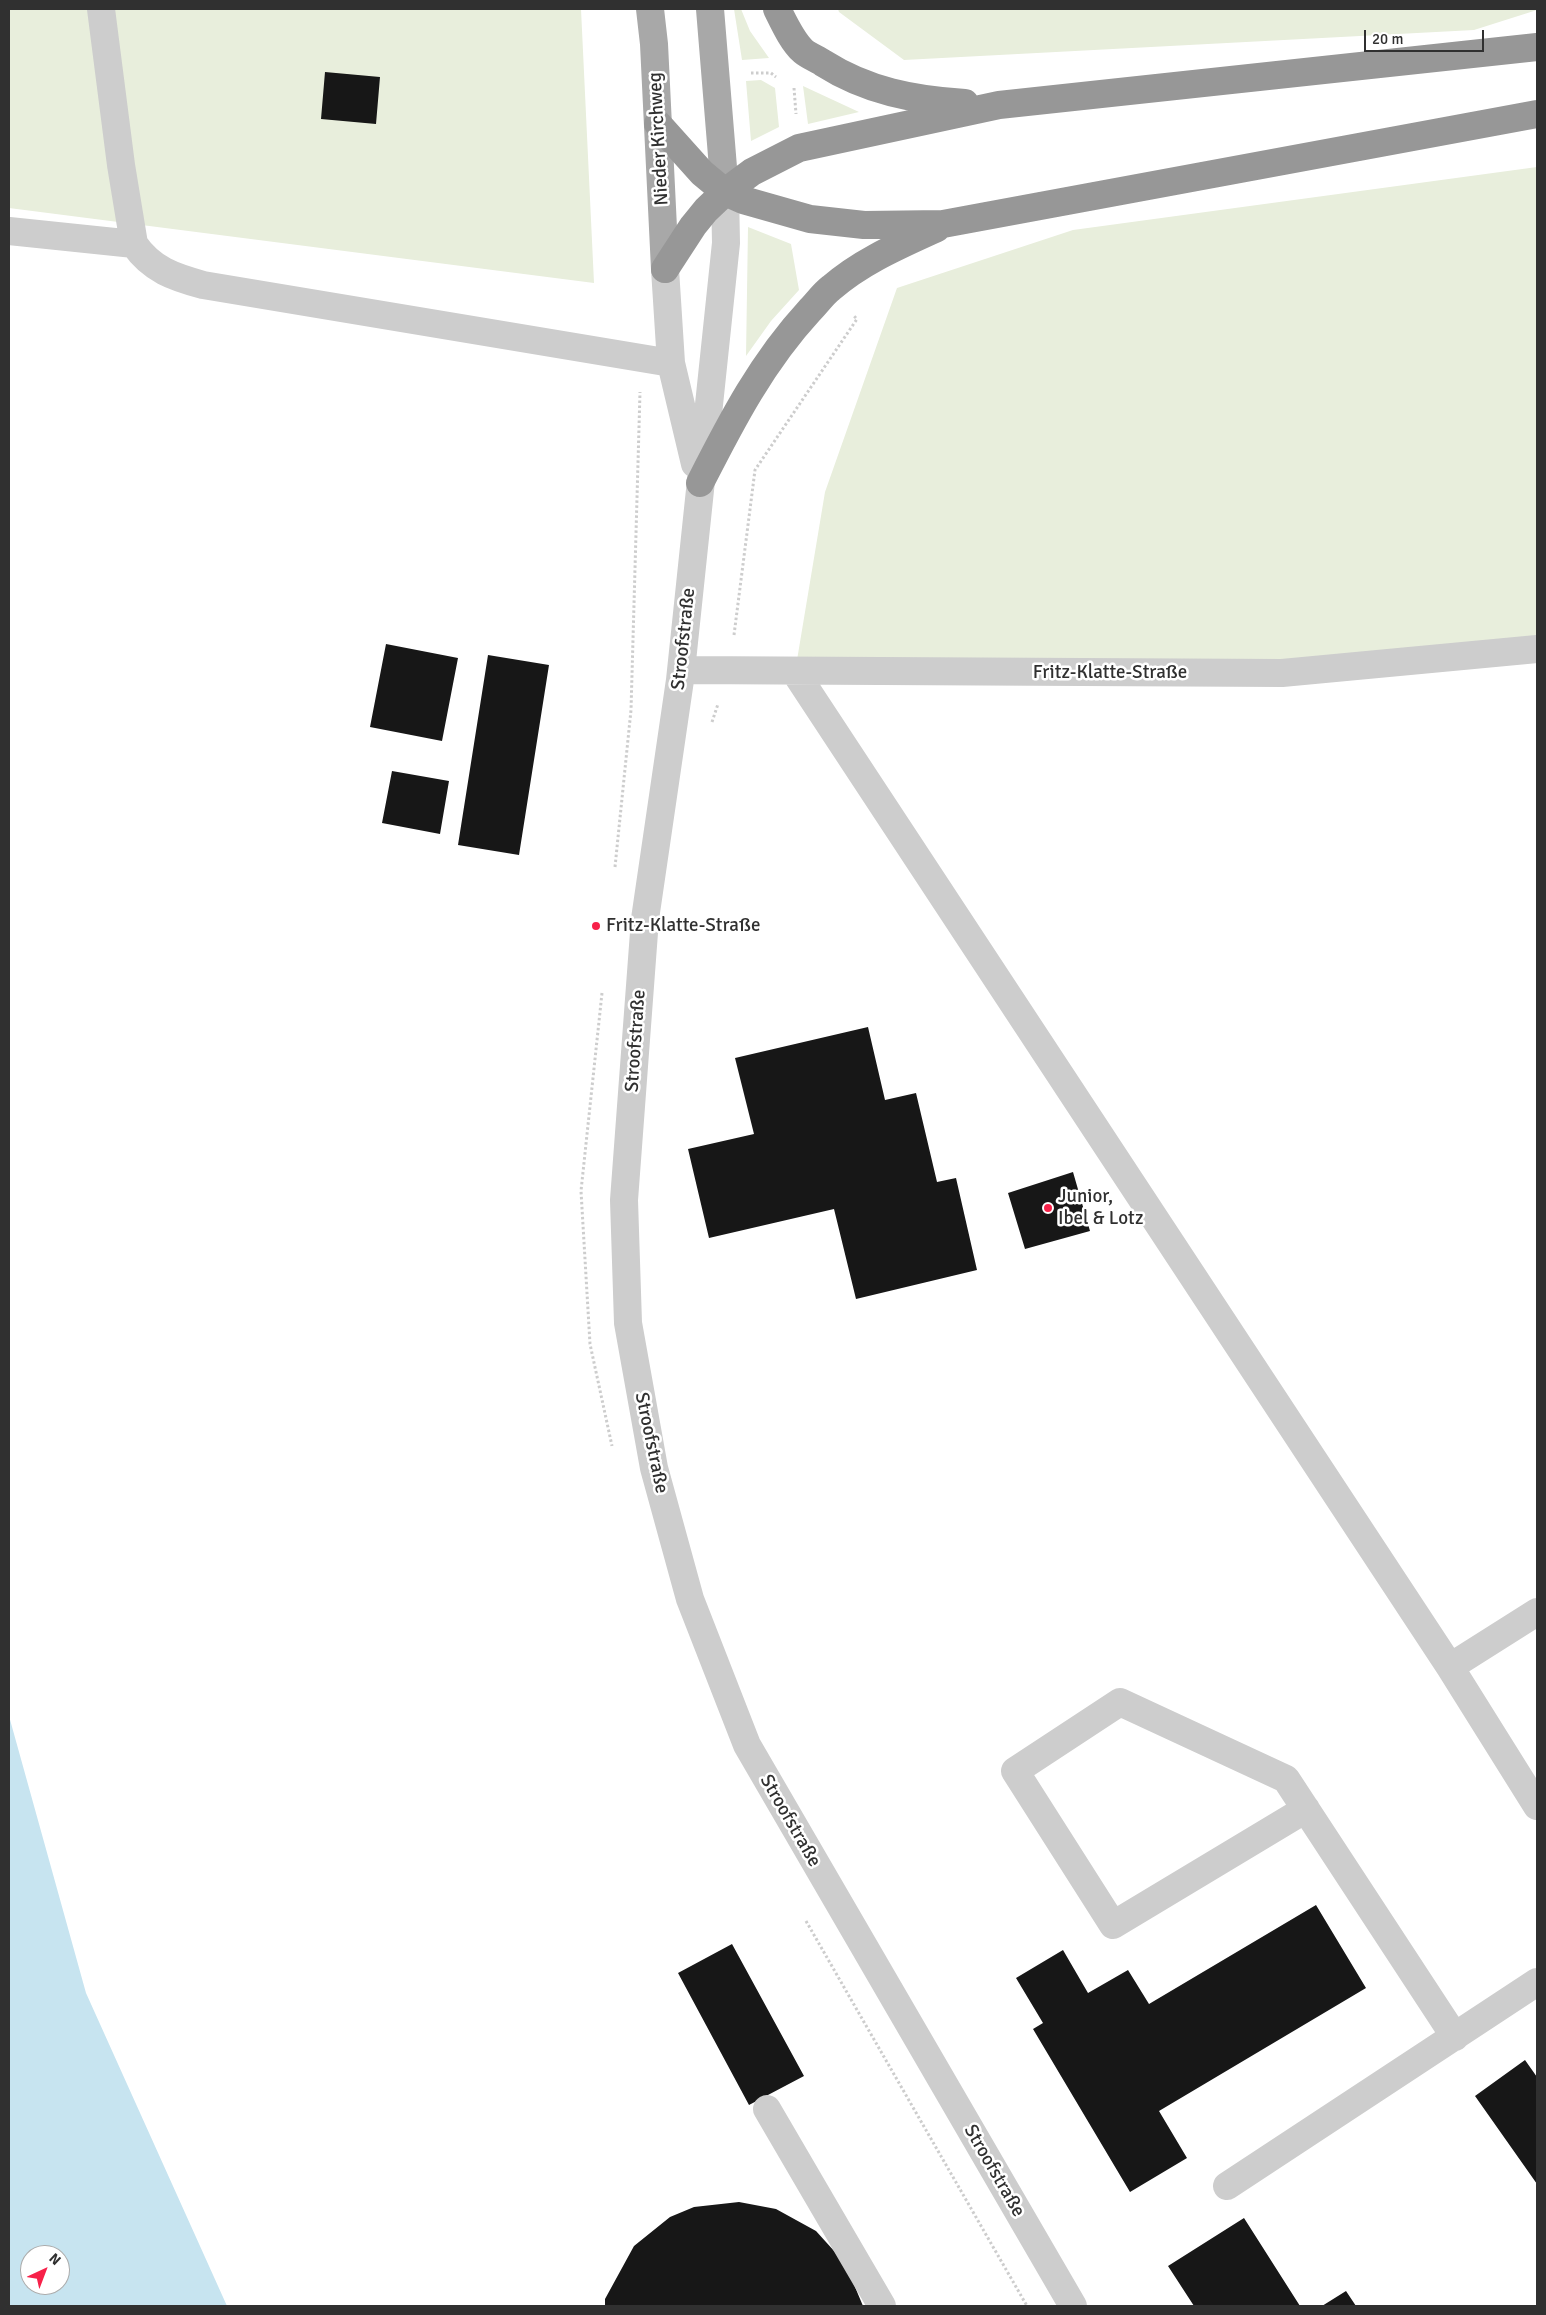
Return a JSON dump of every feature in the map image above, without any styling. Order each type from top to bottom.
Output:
[{"type":"highway","points":[[777,9],[785,26],[803,51],[842,76],[890,93],[928,101],[999,105]]},
{"type":"highway","points":[[665,269],[697,221],[725,192],[752,172],[799,148],[999,105],[1537,47]]},
{"type":"highway","points":[[658,124],[702,173],[725,192],[743,200],[810,219],[864,225],[943,224],[1537,114]]},
{"type":"highway","points":[[700,483],[736,412],[764,366],[797,324],[831,288],[882,253],[943,224]]},
{"type":"main road","name":"Nieder Kirchweg","points":[[650,9],[665,269]]},
{"type":"main road","points":[[710,9],[725,192]]},
{"type":"street","points":[[101,9],[121,165],[134,244],[144,258],[172,276],[203,285],[671,363]]},
{"type":"street","name":"Stroofstraße","points":[[725,192],[726,243],[681,670],[645,919],[624,1200],[628,1323],[654,1468],[690,1600],[747,1745],[1073,2306]]},
{"type":"street","points":[[9,231],[134,244]]},
{"type":"street","name":"Stroofstraße","points":[[665,269],[671,363],[700,483]]},
{"type":"street","name":"Fritz-Klatte-Straße","points":[[681,670],[1282,673],[1537,650]]},
{"type":"street","points":[[795,672],[1450,1667],[1537,1806]]},
{"type":"street","points":[[1450,1667],[1537,1612]]},
{"type":"street","points":[[1306,1809],[1113,1926],[1015,1770],[1120,1702],[1286,1779],[1306,1809],[1455,2037]]},
{"type":"street","points":[[1227,2186],[1537,1982]]},
{"type":"street","points":[[767,2109],[882,2306]]},
{"type":"path","points":[[746,73],[771,73],[778,78]]},
{"type":"path","points":[[786,84],[794,90],[796,120]]},
{"type":"path","points":[[730,671],[755,470],[856,319],[851,312]]},
{"type":"path","points":[[614,877],[631,710],[640,359]]},
{"type":"path","points":[[602,985],[581,1191],[590,1344],[612,1448]]},
{"type":"path","points":[[801,1913],[1027,2306]]},
{"type":"green space","points":[[9,9],[581,9],[594,283],[9,208]]},
{"type":"green space","points":[[734,9],[741,9],[750,31],[769,58],[742,60]]},
{"type":"green space","points":[[838,9],[1537,10],[1474,30],[904,60],[839,12]]},
{"type":"green space","points":[[761,80],[775,88],[779,127],[751,141],[746,81]]},
{"type":"green space","points":[[803,86],[859,112],[808,124]]},
{"type":"green space","points":[[1537,167],[1537,649],[1282,673],[795,672],[825,492],[897,288],[1073,230]]},
{"type":"green space","points":[[748,227],[791,244],[799,290],[771,321],[746,356]]},
{"type":"water","points":[[9,1716],[86,1993],[227,2306],[9,2306]]},
{"type":"building","points":[[325,72],[380,77],[376,124],[321,119]]},
{"type":"building","points":[[386,644],[458,658],[442,741],[370,727]]},
{"type":"building","points":[[488,655],[549,665],[519,855],[458,845]]},
{"type":"building","points":[[392,771],[449,781],[440,834],[382,823]]},
{"type":"building","points":[[868,1027],[885,1100],[916,1093],[937,1182],[956,1178],[977,1270],[856,1299],[834,1209],[709,1238],[688,1149],[754,1134],[735,1058]]},
{"type":"building","points":[[1073,1172],[1090,1231],[1025,1249],[1008,1193]]},
{"type":"building","points":[[1316,1905],[1366,1988],[1159,2111],[1187,2158],[1130,2192],[1033,2029],[1043,2023],[1016,1978],[1063,1950],[1088,1993],[1128,1970],[1149,2004]]},
{"type":"building","points":[[732,1944],[804,2076],[749,2105],[678,1973]]},
{"type":"building","points":[[1525,2060],[1537,2077],[1537,2184],[1475,2096]]},
{"type":"building","points":[[739,2202],[776,2209],[816,2231],[845,2263],[863,2306],[605,2306],[605,2299],[634,2246],[670,2217],[694,2207]]},
{"type":"building","points":[[1244,2218],[1300,2306],[1194,2306],[1168,2266]]},
{"type":"building","points":[[1346,2291],[1356,2306],[1322,2306]]},
{"type":"place","name":"Fritz-Klatte-Straße","points":[[596,926]]},
{"type":"place","name":"Junior, Ibel & Lotz","points":[[1048,1208]]}]
